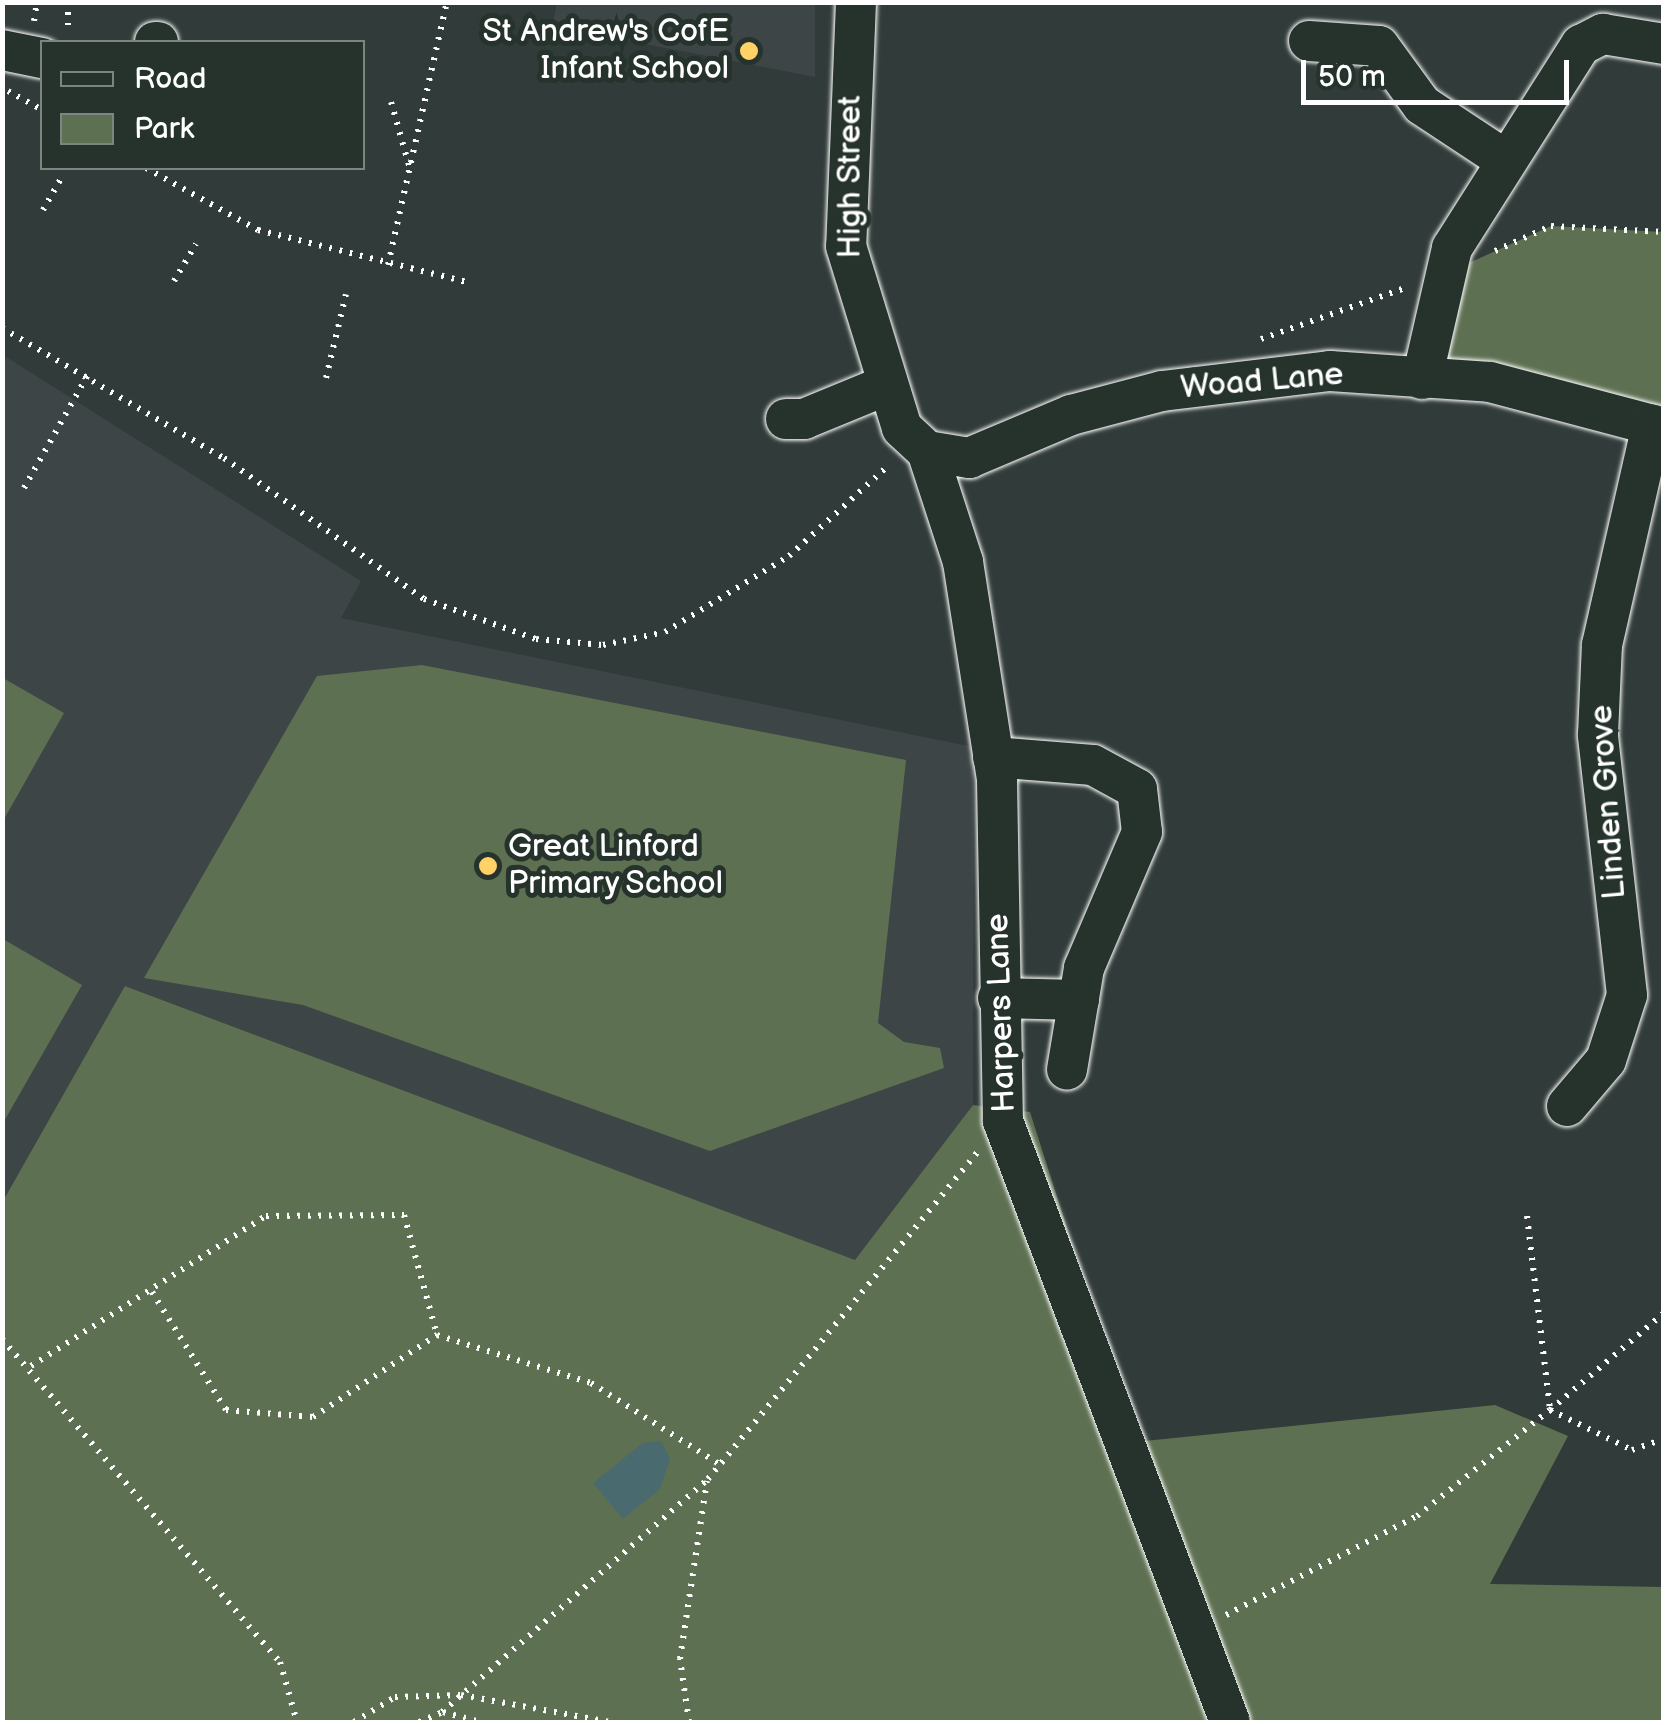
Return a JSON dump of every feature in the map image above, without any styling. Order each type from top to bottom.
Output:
[{"type":"street","name":"High Street","points":[[856,2],[846,246],[902,428],[927,451]]},
{"type":"street","points":[[1422,379],[1452,248],[1504,160],[1581,46],[1603,34],[1664,44]]},
{"type":"street","points":[[1309,41],[1380,46],[1422,105],[1504,160]]},
{"type":"street","points":[[2,50],[40,58]]},
{"type":"street","name":"Woad Lane","points":[[927,451],[968,458],[1071,415],[1249,376],[1330,371],[1490,382],[1658,426]]},
{"type":"street","points":[[786,420],[804,419],[887,385]]},
{"type":"street","name":"Linden Grove","points":[[1567,1106],[1606,1060],[1627,995],[1598,717],[1602,645],[1658,426]]},
{"type":"street","name":"Harpers Lane","points":[[927,451],[963,562],[993,757],[1004,1121],[1230,1722]]},
{"type":"street","points":[[993,757],[1093,765],[1137,789],[1142,832],[1084,968],[1067,1070]]},
{"type":"street","points":[[998,998],[1079,1000]]},
{"type":"path","points":[[68,2],[68,40]]},
{"type":"path","points":[[388,265],[447,2]]},
{"type":"path","points":[[2,88],[40,109]]},
{"type":"path","points":[[391,102],[410,166]]},
{"type":"path","points":[[150,170],[258,230],[353,261],[467,282]]},
{"type":"path","points":[[43,210],[63,175]]},
{"type":"path","points":[[212,218],[218,208]]},
{"type":"path","points":[[174,281],[196,244]]},
{"type":"path","points":[[326,378],[346,294]]},
{"type":"path","points":[[24,488],[86,376]]},
{"type":"path","points":[[419,1722],[442,1712],[708,1479],[1004,1121]]},
{"type":"path","points":[[31,1366],[266,1216],[404,1215],[436,1335]]},
{"type":"path","points":[[1527,1216],[1550,1410]]},
{"type":"path","points":[[152,1292],[226,1410],[313,1418],[436,1335]]},
{"type":"path","points":[[1198,1630],[1417,1516],[1664,1312]]},
{"type":"path","points":[[436,1335],[591,1382],[719,1464]]},
{"type":"path","points":[[2,1338],[31,1366],[280,1662],[297,1722]]},
{"type":"path","points":[[1550,1410],[1632,1450],[1664,1439]]},
{"type":"path","points":[[688,1722],[680,1659],[708,1479]]},
{"type":"path","points":[[354,1722],[396,1697],[461,1695],[610,1722]]},
{"type":"path","points":[[442,1712],[480,1722]]},
{"type":"shaded area","name":"St Andrew's CofE Infant School","points":[[557,3],[815,3],[815,77],[552,26]]},
{"type":"shaded area","name":"Great Linford Primary School","points":[[3,355],[361,581],[341,618],[973,747],[973,1105],[856,1261],[126,986],[3,1201]]},
{"type":"green space","points":[[1551,226],[1663,232],[1663,428],[1422,379],[1442,275]]},
{"type":"green space","points":[[422,665],[906,760],[878,1023],[904,1042],[940,1048],[944,1068],[710,1151],[303,1005],[144,978],[317,676]]},
{"type":"green space","points":[[3,678],[64,713],[3,821]]},
{"type":"green space","points":[[3,939],[82,985],[3,1123]]},
{"type":"green space","points":[[125,986],[855,1260],[973,1105],[1030,1112],[1135,1442],[1495,1405],[1568,1436],[1490,1584],[1663,1587],[1663,1722],[3,1722],[3,1201]]},
{"type":"water","points":[[661,1441],[670,1458],[660,1489],[623,1519],[593,1483],[643,1443]]},
{"type":"place","name":"St Andrew's CofE Infant School","points":[[749,51]]},
{"type":"place","name":"Great Linford Primary School","points":[[488,866]]}]
